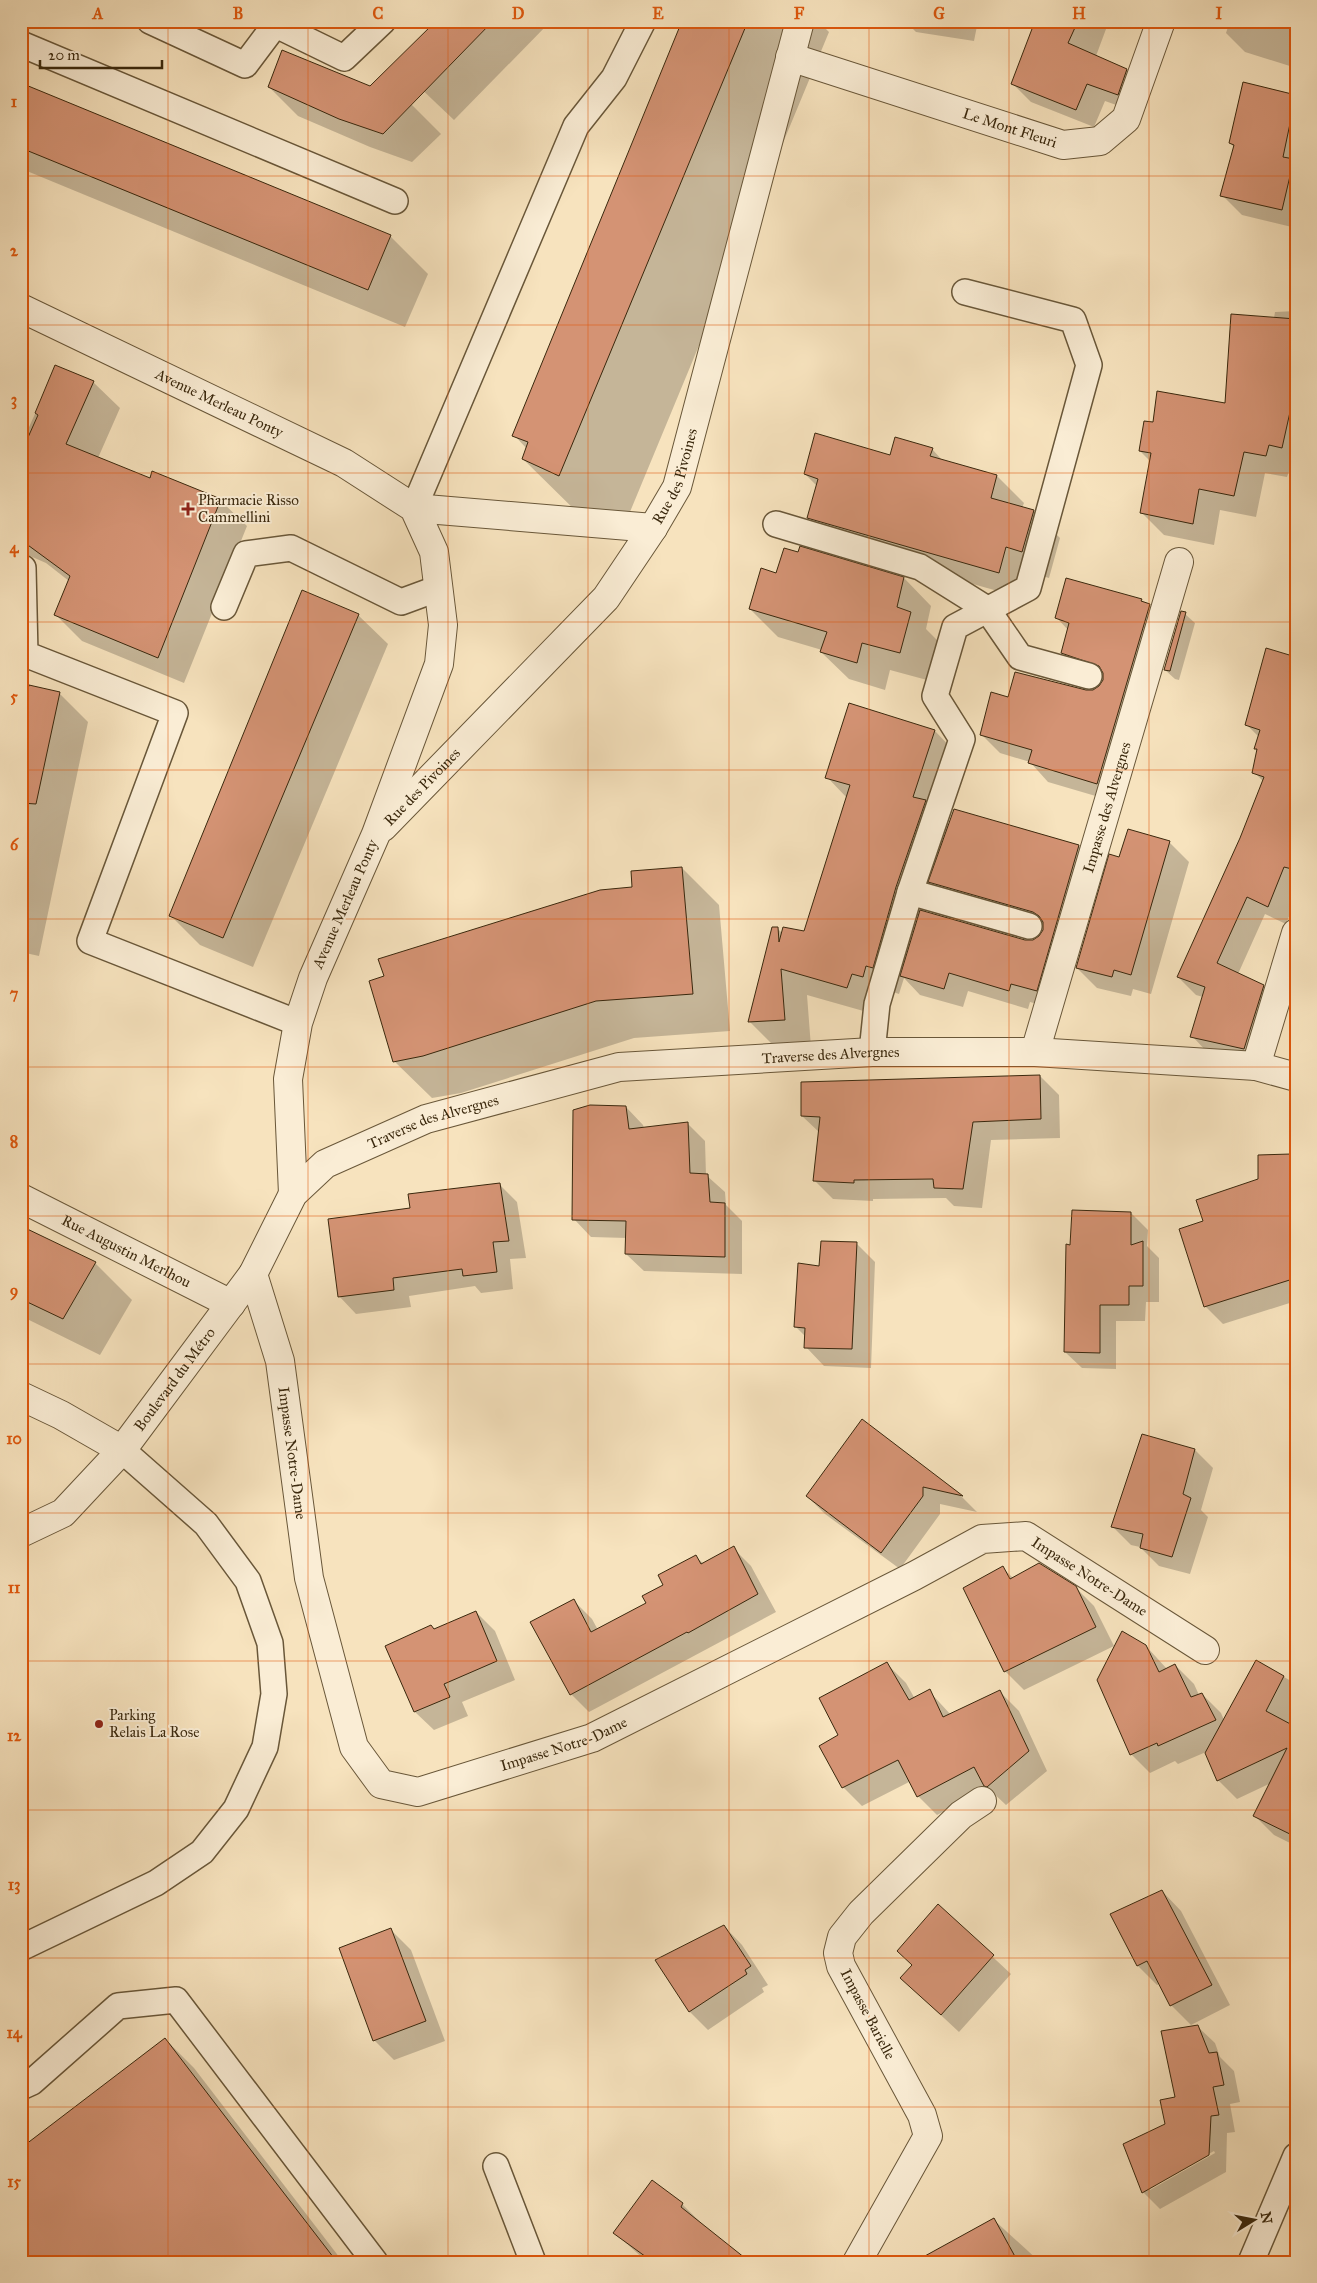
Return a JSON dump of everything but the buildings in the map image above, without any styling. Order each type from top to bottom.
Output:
[{"type":"street","name":"Rue des Pivoines","points":[[376,834],[606,598],[653,528],[677,487],[800,21]]},
{"type":"street","name":"Le Mont Fleuri","points":[[790,57],[1063,145],[1100,141],[1126,119],[1161,21]]},
{"type":"street","name":"Avenue Merleau Ponty","points":[[21,308],[344,463],[414,508],[653,528]]},
{"type":"street","name":"Avenue Merleau Ponty","points":[[293,1194],[288,1079],[298,1023],[313,978],[376,834],[439,664],[443,625],[434,552],[414,508]]},
{"type":"street","name":"Impasse des Alvergnes","points":[[1035,1052],[1179,562]]},
{"type":"street","points":[[1256,1066],[1296,933]]},
{"type":"street","name":"Traverse des Alvergnes","points":[[293,1194],[325,1164],[426,1119],[619,1067],[872,1052],[1035,1052],[1256,1066],[1296,1077]]},
{"type":"street","name":"Boulevard du Métro","points":[[21,1533],[63,1513],[122,1450],[253,1274],[293,1194]]},
{"type":"street","name":"Rue Augustin Merlhou","points":[[21,1198],[231,1304]]},
{"type":"street","name":"Impasse Notre-Dame","points":[[253,1274],[280,1361],[309,1578],[354,1747],[381,1784],[418,1792],[592,1738],[914,1576],[982,1538],[1026,1536],[1205,1650]]},
{"type":"street","points":[[21,1396],[61,1415],[122,1450]]},
{"type":"street","name":"Impasse Barielle","points":[[857,2262],[928,2136],[922,2115],[841,1966],[838,1953],[842,1937],[861,1913],[961,1814],[982,1801]]},
{"type":"lane","points":[[150,21],[245,65],[271,23],[344,58],[383,21]]},
{"type":"lane","points":[[414,508],[576,126],[614,78],[643,21]]},
{"type":"lane","points":[[21,44],[395,201]]},
{"type":"lane","points":[[872,1052],[877,1004],[910,892],[962,739],[935,696],[955,628],[986,609],[1028,588],[1089,365],[1073,320],[965,292]]},
{"type":"lane","points":[[776,524],[920,567],[986,609],[1020,657],[1090,676]]},
{"type":"lane","points":[[224,607],[246,554],[291,548],[401,602],[439,588]]},
{"type":"lane","points":[[23,568],[25,654],[175,713],[90,941],[298,1023]]},
{"type":"lane","points":[[910,892],[1029,926]]},
{"type":"lane","points":[[21,1948],[156,1883],[202,1852],[236,1809],[265,1747],[274,1694],[270,1643],[248,1581],[206,1524],[122,1450]]},
{"type":"lane","points":[[21,2087],[32,2082],[118,2006],[176,2000],[375,2262]]},
{"type":"lane","points":[[1250,2262],[1296,2156]]},
{"type":"lane","points":[[496,2166],[533,2262]]},
{"type":"place","name":"Pharmacie Risso Cammellini","points":[[188,509]]},
{"type":"place","name":"Parking Relais La Rose","points":[[99,1724]]}]
